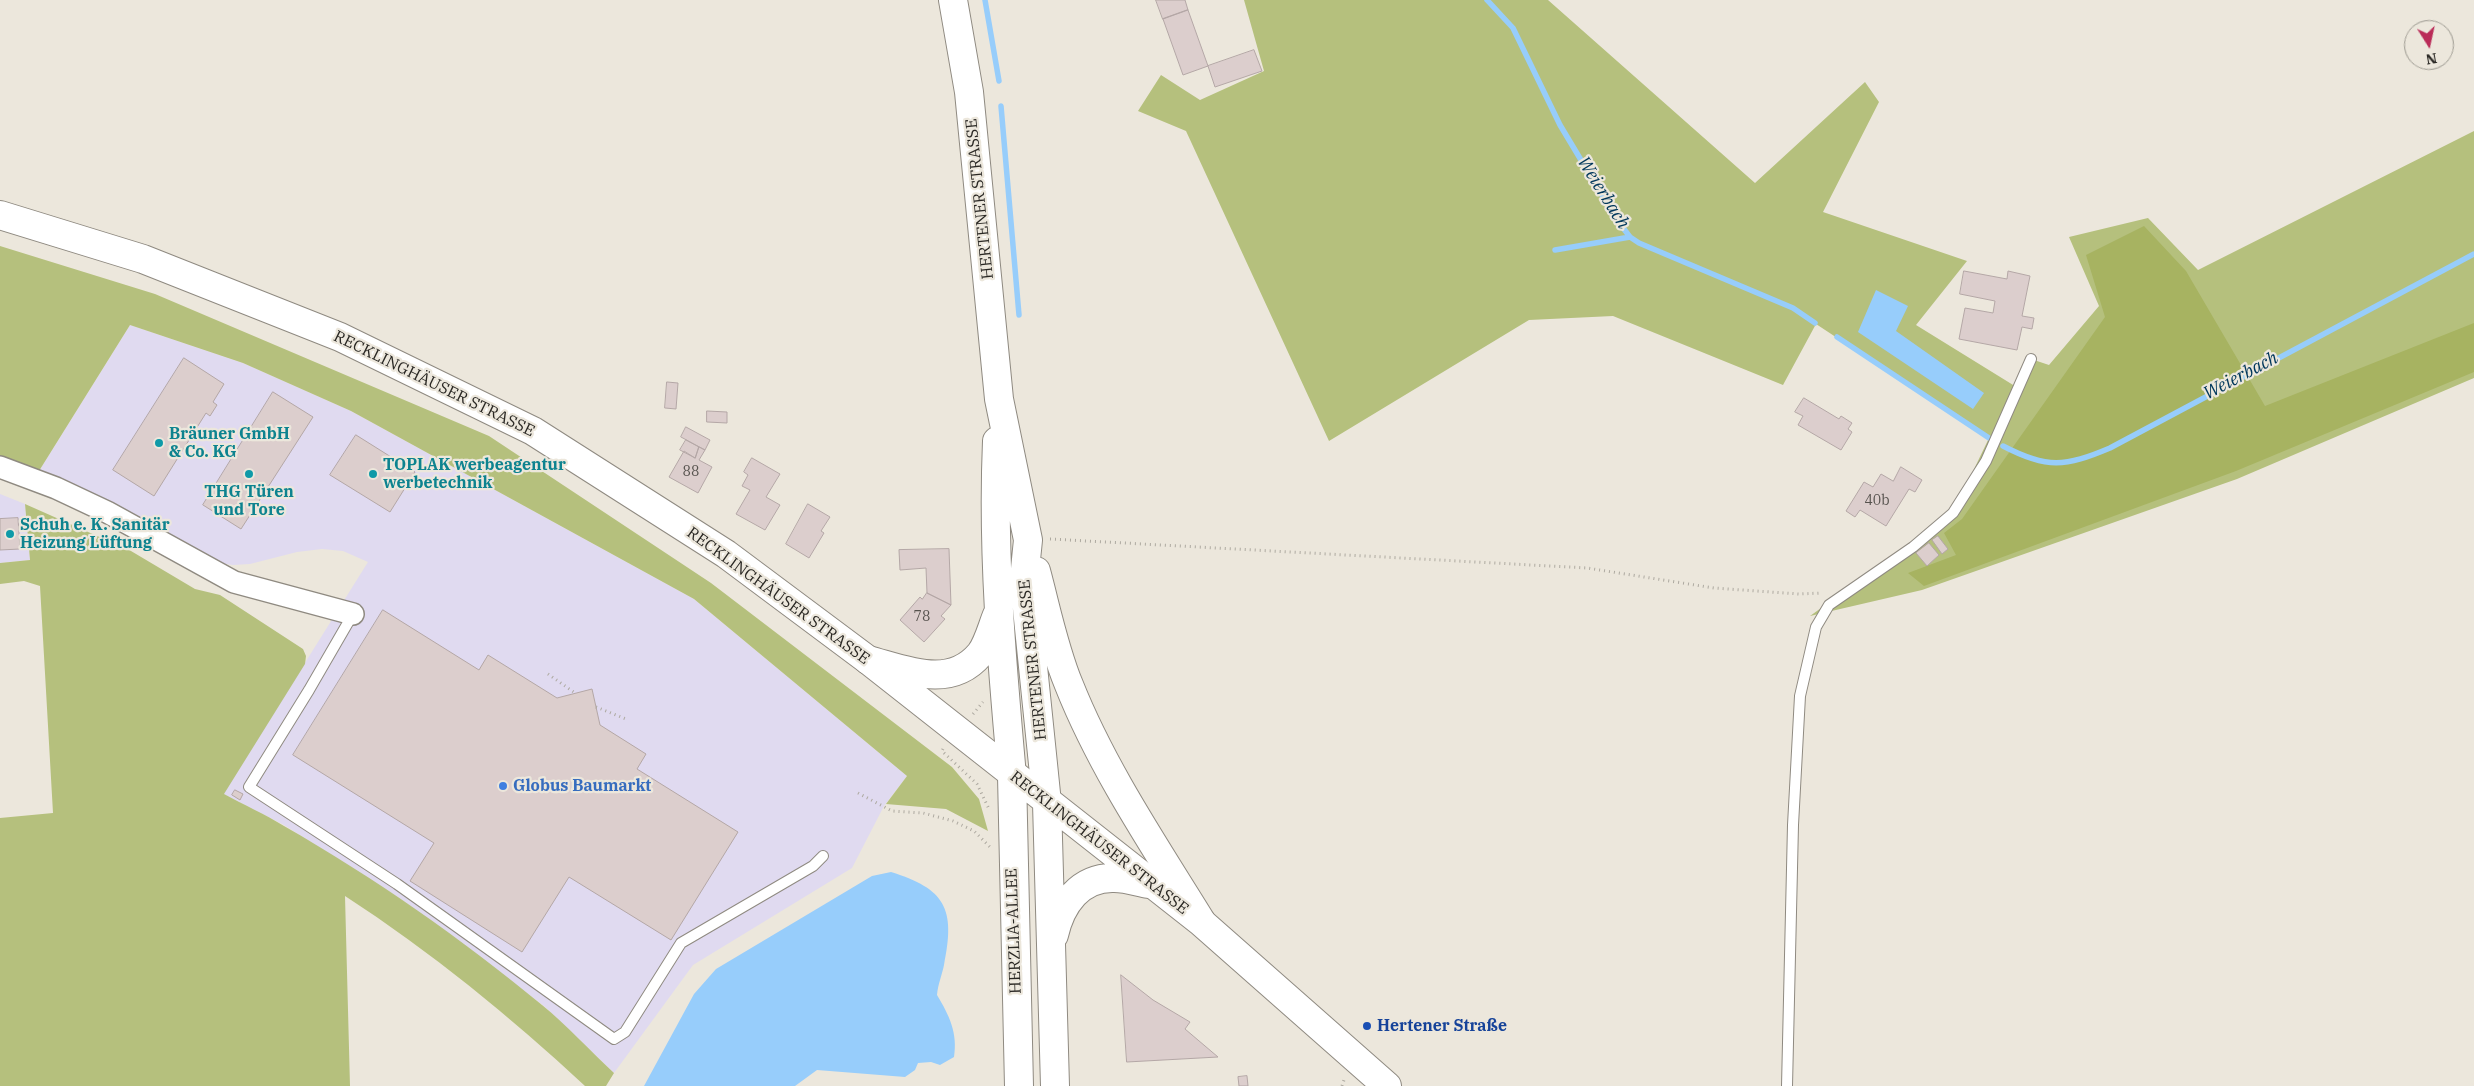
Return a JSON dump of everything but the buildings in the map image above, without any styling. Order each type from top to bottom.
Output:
[{"type":"main road","name":"HERTENER STRASSE","points":[[952,0],[970,101],[999,399],[1028,540],[1024,579],[1047,803]]},
{"type":"main road","name":"RECKLINGHÄUSER STRASSE","points":[[0,216],[143,259],[340,337],[533,431],[726,554],[868,660],[1012,776],[1201,922],[1387,1086]]},
{"type":"main road","name":"HERTENER STRASSE","points":[[999,399],[994,507],[998,611],[1012,776]]},
{"type":"main road","points":[[1028,540],[1068,683],[1088,727],[1127,800],[1201,922]]},
{"type":"main road","points":[[868,660],[940,676],[962,670],[981,653],[998,611]]},
{"type":"main road","name":"HERZLIA-ALLEE","points":[[1012,776],[1012,865],[1019,1086]]},
{"type":"main road","points":[[1047,803],[1055,1086]]},
{"type":"main road","points":[[1050,951],[1057,921],[1067,901],[1089,882],[1114,878],[1155,885]]},
{"type":"street","points":[[0,467],[56,488],[107,512],[234,582],[354,614]]},
{"type":"lane","points":[[1787,1086],[1793,824],[1800,696],[1816,627],[1829,605],[1913,547],[1953,513],[1986,461],[2031,359]]},
{"type":"lane","points":[[354,614],[249,787],[397,884],[614,1039],[625,1032],[681,943],[813,866],[822,856]]},
{"type":"path","points":[[1028,540],[1164,543],[1587,568],[1714,588],[1799,594],[1847,592]]},
{"type":"path","points":[[548,674],[574,693]]},
{"type":"path","points":[[596,707],[626,719]]},
{"type":"path","points":[[858,793],[892,810],[923,813],[953,821],[974,831],[995,852]]},
{"type":"shaded area","points":[[130,325],[243,363],[351,411],[694,599],[907,776],[884,806],[852,868],[693,965],[614,1073],[544,1006],[405,902],[284,825],[223,794],[368,562],[343,551],[322,549],[297,552],[250,564],[233,565],[219,563],[145,520],[39,471]]},
{"type":"shaded area","points":[[0,494],[25,504],[30,560],[0,563]]},
{"type":"green space","points":[[1244,0],[1548,0],[1755,183],[1865,82],[1879,102],[1823,212],[1967,261],[1916,325],[2018,388],[2031,359],[2049,365],[2099,306],[2069,237],[2148,218],[2198,270],[2474,131],[2474,378],[2237,479],[1922,590],[1810,616],[1953,513],[1989,438],[1816,324],[1783,385],[1613,316],[1529,320],[1329,441],[1186,131],[1138,111],[1161,75],[1200,100],[1264,71]]},
{"type":"green space","points":[[2144,226],[2186,271],[2265,406],[2474,323],[2474,372],[2236,471],[1924,586],[1908,573],[1956,555],[1944,533],[1962,519],[2105,317],[2086,255]]},
{"type":"green space","points":[[0,246],[155,294],[489,436],[711,583],[952,767],[979,799],[988,831],[946,809],[886,804],[907,776],[694,599],[351,411],[243,363],[130,325],[39,471],[0,456]]},
{"type":"green space","points":[[25,504],[131,551],[195,589],[220,595],[303,649],[306,656],[305,664],[224,794],[277,822],[385,888],[481,956],[552,1013],[614,1073],[606,1086],[585,1086],[499,1010],[439,962],[345,896],[350,1086],[0,1086],[0,818],[53,813],[40,586],[24,581],[0,584],[0,563],[30,560]]},
{"type":"water","points":[[1876,290],[1908,306],[1896,331],[1984,393],[1973,409],[1858,332]]},
{"type":"water","points":[[891,872],[924,886],[935,894],[947,915],[947,945],[937,995],[954,1032],[954,1057],[940,1065],[931,1062],[918,1063],[915,1070],[905,1077],[817,1070],[795,1086],[644,1086],[694,994],[716,969],[872,876]]},
{"type":"waterway","points":[[985,0],[999,81]]},
{"type":"waterway","name":"Weierbach","points":[[1487,0],[1513,28],[1560,125],[1617,220],[1630,237],[1639,243],[1793,308],[1815,323]]},
{"type":"waterway","points":[[1001,106],[1019,315]]},
{"type":"waterway","points":[[1555,250],[1630,237]]},
{"type":"waterway","name":"Weierbach","points":[[2003,446],[2032,459],[2056,463],[2080,459],[2110,448],[2474,254]]},
{"type":"waterway","name":"Weierbach","points":[[1837,337],[1989,438]]},
{"type":"place","name":"Bräuner GmbH & Co. KG","points":[[159,443]]},
{"type":"place","name":"THG Türen und Tore","points":[[249,474]]},
{"type":"place","name":"TOPLAK werbeagentur werbetechnik","points":[[373,474]]},
{"type":"place","name":"Schuh e. K. Sanitär Heizung Lüftung","points":[[10,534]]},
{"type":"place","name":"Globus Baumarkt","points":[[503,786]]},
{"type":"place","name":"Hertener Straße","points":[[1367,1026]]}]
